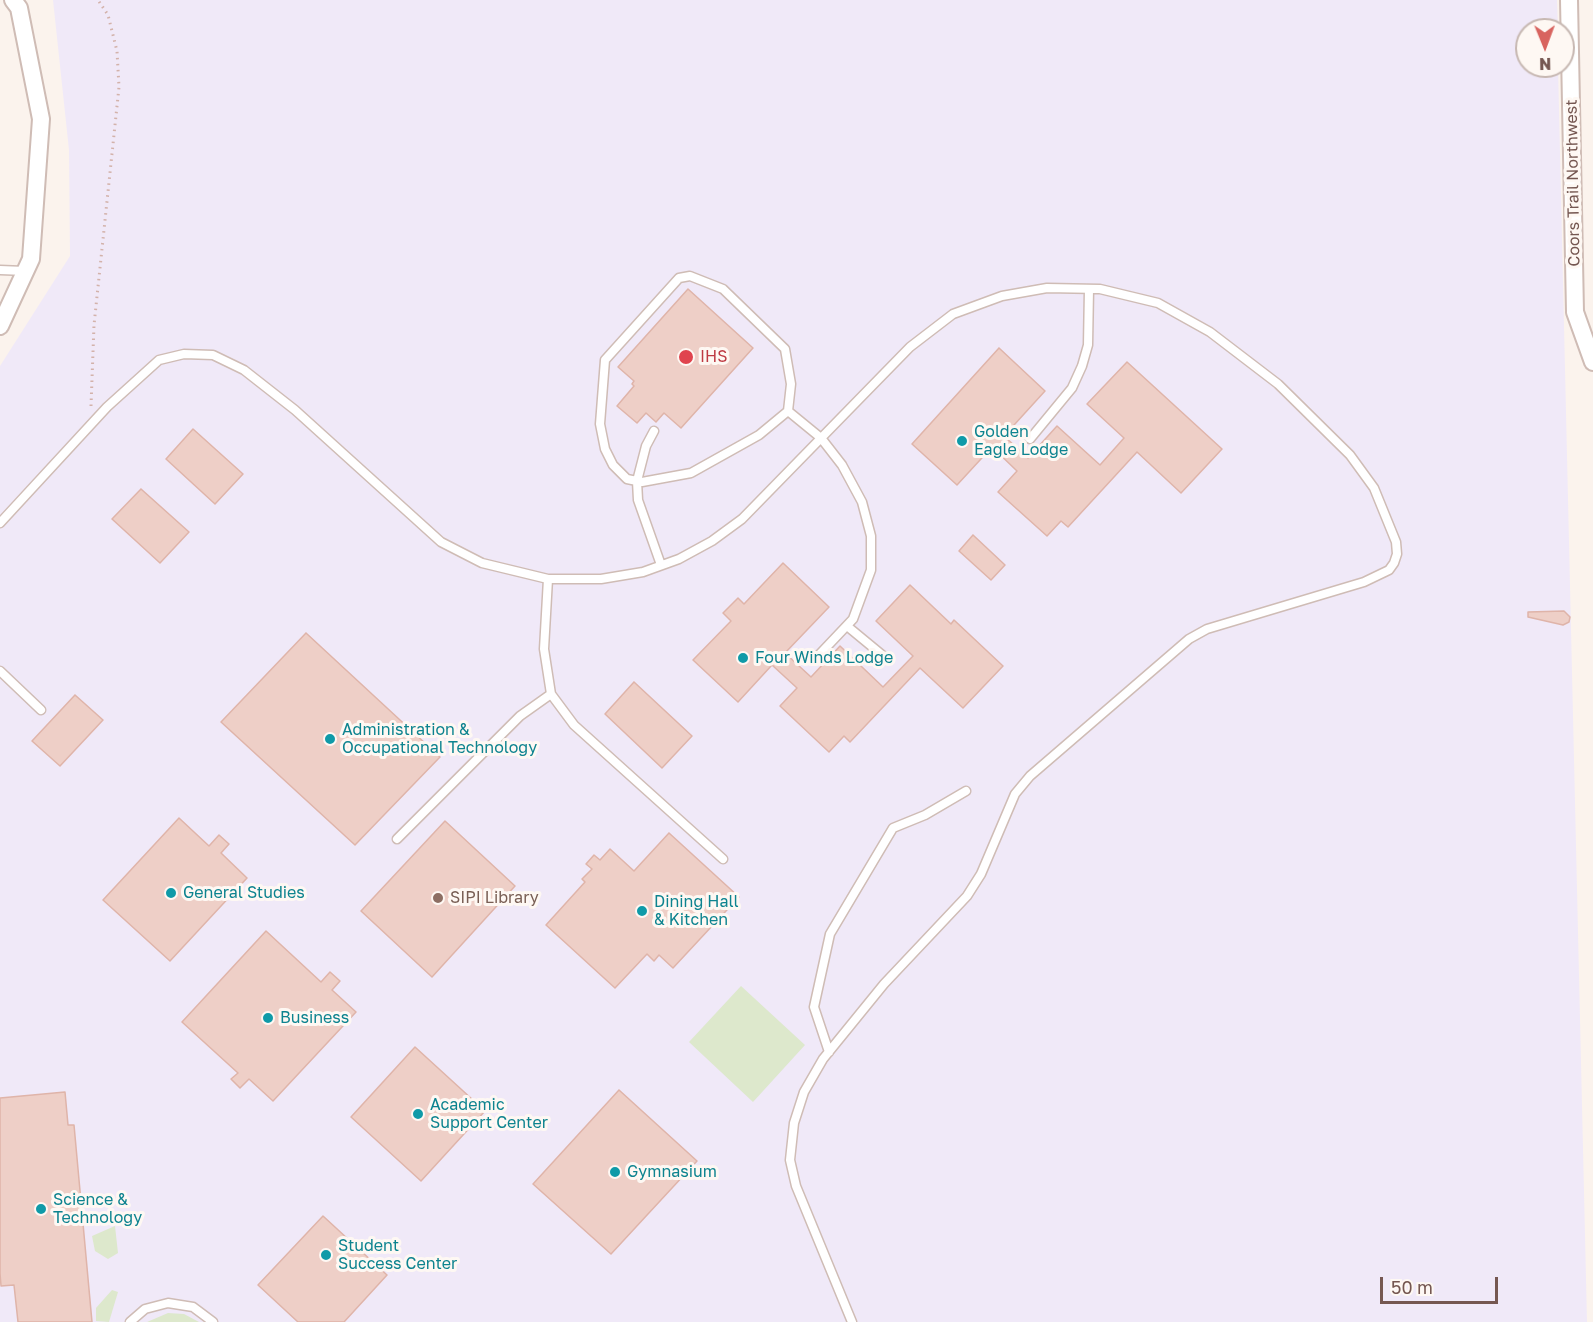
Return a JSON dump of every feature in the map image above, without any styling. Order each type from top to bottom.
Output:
[{"type":"street","points":[[0,326],[31,259],[41,119],[19,8],[13,0]]},
{"type":"street","name":"Coors Trail Northwest","points":[[1569,0],[1575,312],[1593,362]]},
{"type":"lane","points":[[0,270],[26,271]]},
{"type":"lane","points":[[690,276],[723,289],[785,349],[791,384],[788,411],[759,435],[691,473],[637,481],[627,479],[613,465],[605,449],[600,424],[604,360],[679,278],[690,276]]},
{"type":"lane","points":[[0,523],[90,426],[159,360],[184,354],[213,355],[244,370],[295,410],[441,542],[482,563],[548,579],[601,579],[643,572],[712,542],[742,519],[910,347],[953,314],[1002,296],[1047,288],[1089,289],[1158,303],[1210,332],[1278,384],[1350,455],[1374,488],[1396,542],[1397,554],[1394,563],[1389,570],[1364,582],[1207,628],[1189,639],[1030,776],[1015,794],[981,874],[967,896],[884,984],[829,1052],[804,1092],[794,1123],[790,1160],[796,1186],[852,1322]]},
{"type":"lane","points":[[1030,440],[1072,388],[1082,366],[1088,345],[1089,289]]},
{"type":"lane","points":[[788,411],[820,438],[842,465],[862,502],[871,536],[871,570],[853,619],[817,657]]},
{"type":"lane","points":[[654,431],[646,446],[637,481],[638,500],[661,565]]},
{"type":"lane","points":[[548,579],[544,649],[551,694],[574,725],[723,859]]},
{"type":"lane","points":[[847,626],[887,659]]},
{"type":"lane","points":[[0,671],[41,710]]},
{"type":"lane","points":[[397,839],[520,716],[551,694]]},
{"type":"lane","points":[[829,1052],[814,1007],[830,934],[893,828],[925,815],[966,791]]},
{"type":"lane","points":[[130,1322],[145,1309],[168,1303],[193,1307],[213,1322]]},
{"type":"path","points":[[90,426],[94,325],[119,87],[117,51],[108,15],[98,0]]},
{"type":"shaded area","points":[[53,0],[1557,0],[1558,18],[1515,18],[1515,78],[1558,78],[1587,1322],[0,1322],[0,366],[70,256],[69,150]]},
{"type":"green space","points":[[741,986],[805,1045],[753,1102],[689,1042]]},
{"type":"green space","points":[[115,1226],[118,1253],[108,1259],[95,1251],[92,1236]]},
{"type":"green space","points":[[112,1290],[118,1292],[109,1322],[96,1321],[96,1308]]},
{"type":"green space","points":[[168,1313],[184,1314],[199,1322],[147,1322]]},
{"type":"building","name":"IHS","points":[[688,289],[753,348],[681,428],[664,413],[656,422],[646,413],[637,423],[617,406],[634,386],[632,384],[634,381],[618,367]]},
{"type":"building","name":"Golden Eagle Lodge","points":[[999,348],[1045,391],[1004,436],[1028,458],[1057,426],[1100,465],[1124,438],[1087,404],[1127,362],[1222,449],[1181,493],[1137,452],[1068,527],[1061,521],[1047,536],[998,492],[1017,471],[992,447],[957,485],[912,444]]},
{"type":"building","points":[[193,429],[243,474],[215,504],[166,459]]},
{"type":"building","points":[[141,489],[189,532],[160,563],[112,519]]},
{"type":"building","points":[[973,535],[1005,565],[991,580],[959,551]]},
{"type":"building","name":"Four Winds Lodge","points":[[783,563],[829,607],[785,653],[811,677],[840,646],[883,687],[913,656],[876,621],[910,585],[951,624],[954,620],[1003,666],[963,708],[920,668],[850,742],[844,736],[829,752],[780,706],[797,688],[772,665],[738,702],[693,660],[731,621],[723,613],[738,598],[744,604]]},
{"type":"building","points":[[1564,611],[1570,617],[1569,622],[1563,625],[1528,617],[1528,612]]},
{"type":"building","name":"Administration & Occupational Technology","points":[[306,633],[440,757],[355,845],[221,722]]},
{"type":"building","points":[[634,682],[692,736],[662,768],[605,714]]},
{"type":"building","points":[[75,695],[103,720],[60,766],[32,741]]},
{"type":"building","name":"General Studies","points":[[179,818],[209,846],[219,835],[229,844],[221,853],[247,878],[170,961],[103,900]]},
{"type":"building","name":"SIPI Library","points":[[445,821],[515,886],[432,977],[361,911]]},
{"type":"building","name":"Dining Hall & Kitchen","points":[[669,833],[739,897],[673,968],[659,955],[654,961],[647,954],[615,988],[546,925],[585,882],[582,879],[592,869],[586,864],[594,855],[600,860],[610,849],[634,871]]},
{"type":"building","name":"Business","points":[[266,931],[321,982],[330,972],[340,981],[332,990],[356,1012],[273,1101],[249,1079],[240,1088],[231,1079],[238,1073],[182,1022]]},
{"type":"building","name":"Academic Support Center","points":[[415,1047],[485,1111],[421,1181],[351,1117]]},
{"type":"building","name":"Gymnasium","points":[[619,1090],[697,1161],[611,1254],[533,1184]]},
{"type":"building","name":"Science & Technology","points":[[65,1092],[68,1125],[74,1125],[92,1322],[18,1322],[14,1285],[1,1286],[0,1098]]},
{"type":"building","name":"Student Success Center","points":[[323,1216],[387,1275],[344,1322],[298,1322],[258,1285]]},
{"type":"place","name":"IHS","points":[[686,357]]},
{"type":"place","name":"Golden Eagle Lodge","points":[[962,441]]},
{"type":"place","name":"Four Winds Lodge","points":[[743,658]]},
{"type":"place","name":"Administration & Occupational Technology","points":[[330,739]]},
{"type":"place","name":"General Studies","points":[[171,893]]},
{"type":"place","name":"SIPI Library","points":[[438,898]]},
{"type":"place","name":"Dining Hall & Kitchen","points":[[642,911]]},
{"type":"place","name":"Business","points":[[268,1018]]},
{"type":"place","name":"Academic Support Center","points":[[418,1114]]},
{"type":"place","name":"Gymnasium","points":[[615,1172]]},
{"type":"place","name":"Science & Technology","points":[[41,1209]]},
{"type":"place","name":"Student Success Center","points":[[326,1255]]}]
